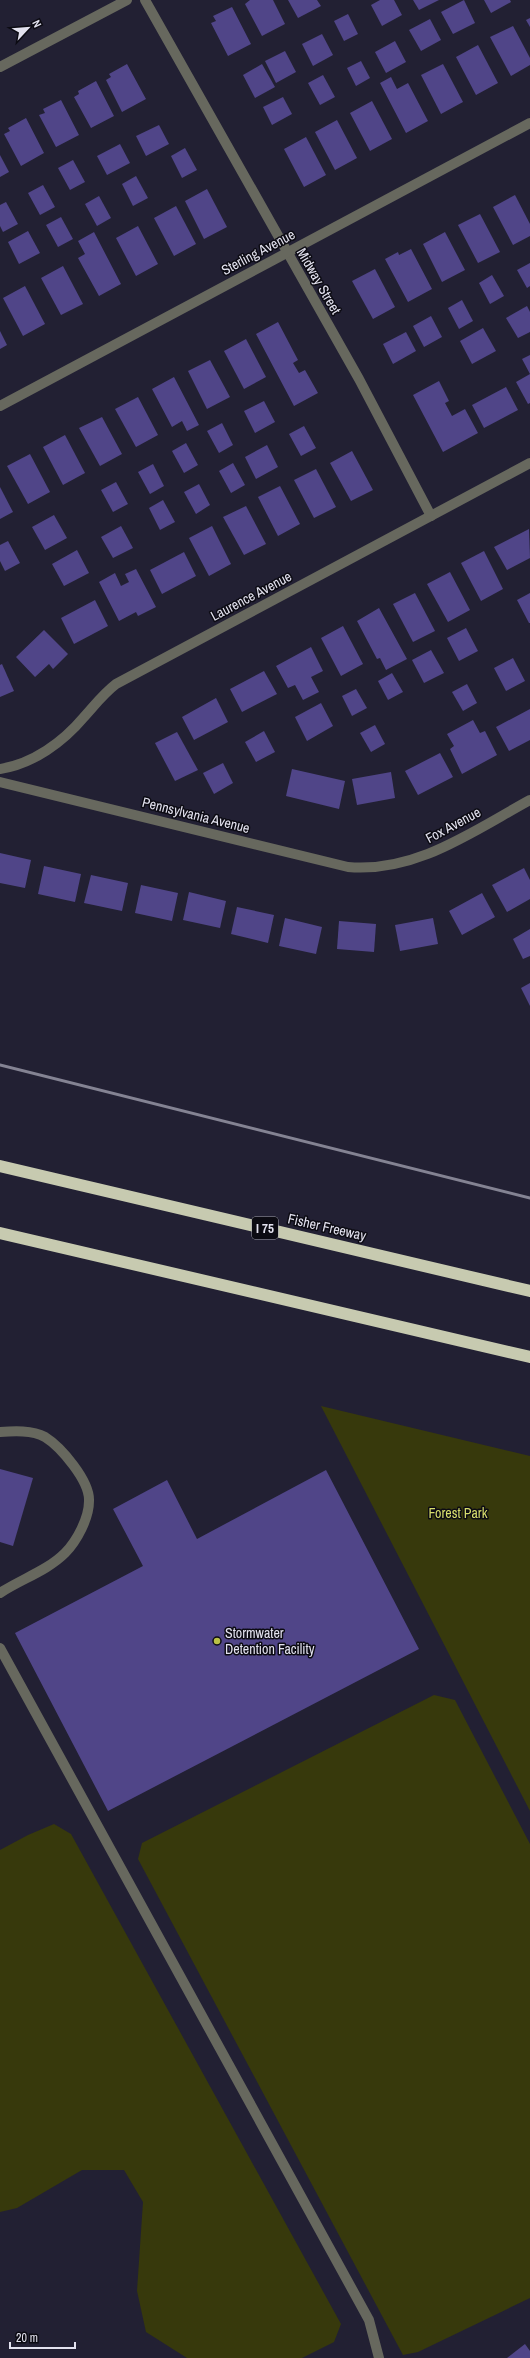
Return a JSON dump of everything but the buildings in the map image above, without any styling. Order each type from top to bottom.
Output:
[{"type":"highway","name":"Fisher Freeway","points":[[0,1166],[530,1291]]},
{"type":"highway","points":[[0,1233],[530,1357]]},
{"type":"street","points":[[0,67],[127,0]]},
{"type":"street","name":"Midway Street","points":[[144,0],[359,379],[431,516]]},
{"type":"street","name":"Sterling Avenue","points":[[0,406],[530,123]]},
{"type":"street","name":"Laurence Avenue","points":[[0,769],[23,763],[53,746],[84,718],[103,693],[116,684],[530,463]]},
{"type":"street","name":"Pennsylvania Avenue","points":[[0,782],[348,866],[387,867]]},
{"type":"street","name":"Fox Avenue","points":[[387,867],[415,860],[431,853],[530,800]]},
{"type":"street","points":[[0,1432],[16,1431],[44,1437],[65,1455],[82,1478],[89,1500],[84,1524],[65,1553],[38,1572],[0,1593]]},
{"type":"street","points":[[0,1648],[368,2320],[378,2358]]},
{"type":"green space","name":"Forest Park","points":[[321,1406],[530,1456],[530,1811]]},
{"type":"green space","points":[[434,1695],[455,1700],[530,1844],[530,2298],[418,2352],[403,2355],[138,1859],[142,1843]]},
{"type":"green space","points":[[54,1824],[71,1834],[341,2324],[334,2342],[302,2358],[187,2358],[146,2332],[137,2291],[143,2202],[124,2170],[82,2170],[17,2208],[0,2212],[0,1850],[28,1835]]},
{"type":"railway","points":[[0,1065],[530,1198]]},
{"type":"place","name":"Stormwater Detention Facility","points":[[217,1641]]}]
